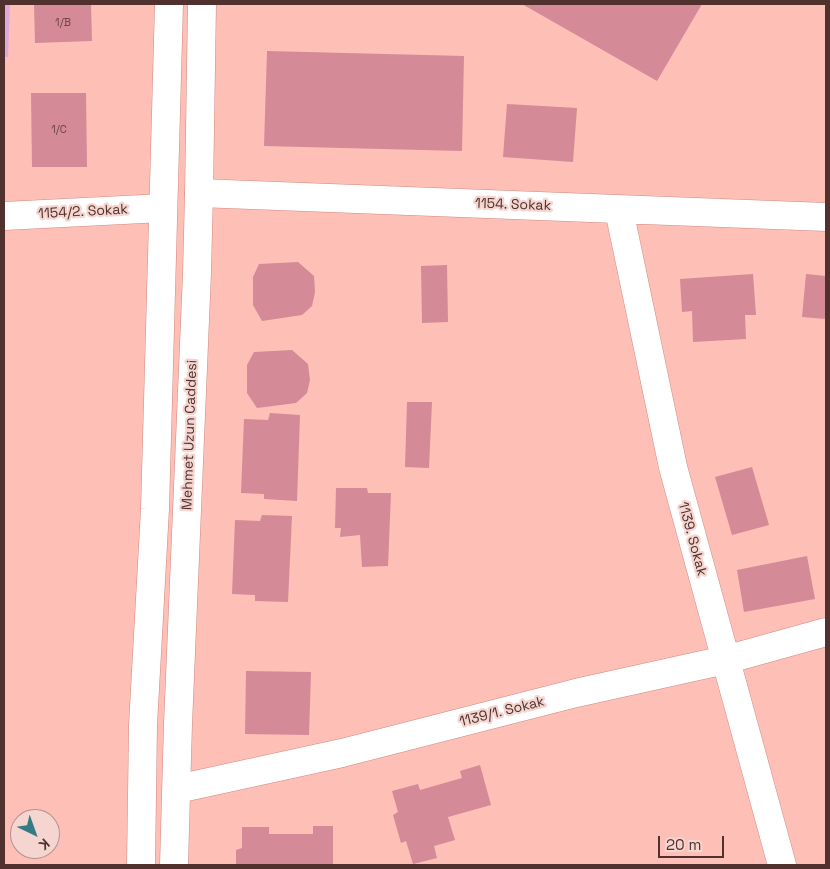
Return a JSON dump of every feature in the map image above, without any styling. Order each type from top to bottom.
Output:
[{"type":"street","points":[[141,865],[143,725],[155,509],[169,4]]},
{"type":"street","name":"Mehmet Uzun Caddesi","points":[[174,865],[199,193],[202,4]]},
{"type":"street","name":"1154. Sokak","points":[[199,193],[826,217]]},
{"type":"street","name":"1154/2. Sokak","points":[[4,216],[163,208]]},
{"type":"street","name":"1139. Sokak","points":[[619,210],[673,467],[782,865]]},
{"type":"street","name":"1139/1. Sokak","points":[[177,788],[342,753],[576,693],[725,660],[826,632]]},
{"type":"shaded area","points":[[4,4],[10,4],[8,57],[4,57]]},
{"type":"building","points":[[34,4],[91,4],[92,41],[35,43]]},
{"type":"building","points":[[522,4],[702,4],[657,81]]},
{"type":"building","points":[[267,51],[464,56],[462,151],[264,146]]},
{"type":"building","points":[[31,93],[86,93],[87,167],[32,167]]},
{"type":"building","points":[[507,104],[577,108],[573,162],[503,157]]},
{"type":"building","points":[[298,262],[314,276],[315,292],[312,306],[302,315],[262,321],[253,305],[253,277],[259,264]]},
{"type":"building","points":[[447,265],[448,322],[422,323],[421,266]]},
{"type":"building","points":[[753,274],[756,315],[745,315],[746,339],[693,342],[692,311],[682,312],[680,279]]},
{"type":"building","points":[[806,274],[826,276],[826,319],[802,317]]},
{"type":"building","points":[[292,350],[308,364],[310,380],[307,393],[296,403],[257,408],[247,393],[247,365],[254,352]]},
{"type":"building","points":[[407,402],[432,402],[429,468],[405,467]]},
{"type":"building","points":[[270,413],[300,415],[297,501],[264,499],[264,494],[241,493],[244,419],[268,420]]},
{"type":"building","points":[[752,467],[769,525],[732,535],[715,477]]},
{"type":"building","points":[[336,488],[367,488],[368,493],[391,493],[388,566],[362,567],[360,535],[340,537],[341,528],[335,528]]},
{"type":"building","points":[[262,515],[292,516],[288,602],[255,601],[255,595],[232,594],[235,520],[260,521]]},
{"type":"building","points":[[807,556],[815,599],[744,612],[737,570]]},
{"type":"building","points":[[246,671],[311,672],[309,735],[245,734]]},
{"type":"building","points":[[480,765],[491,805],[448,817],[455,840],[434,846],[437,858],[413,864],[406,841],[401,843],[393,815],[398,812],[392,791],[418,784],[420,790],[462,778],[460,771]]},
{"type":"building","points":[[313,826],[333,826],[333,865],[236,865],[236,850],[242,848],[242,827],[269,827],[269,834],[313,834]]}]
